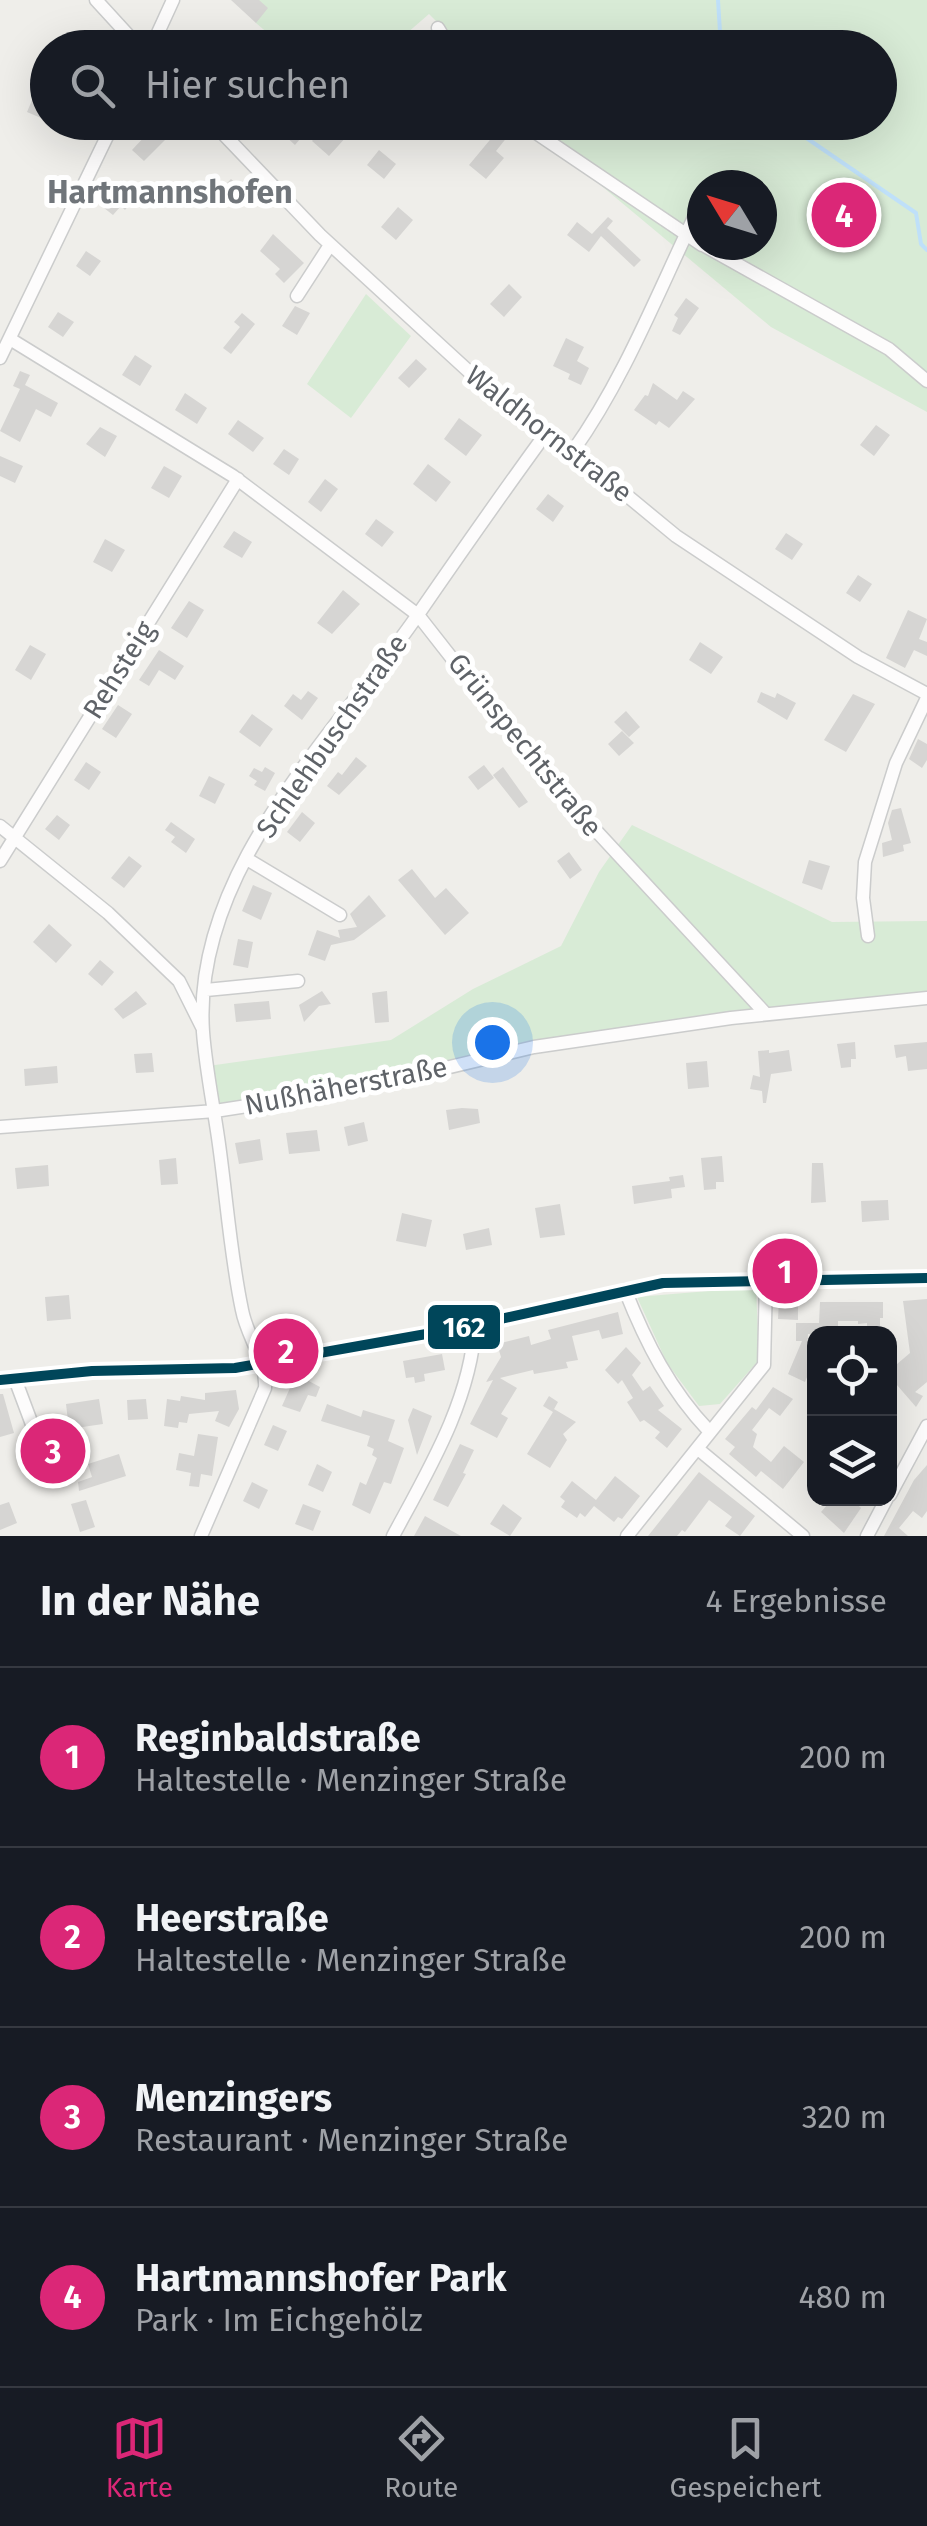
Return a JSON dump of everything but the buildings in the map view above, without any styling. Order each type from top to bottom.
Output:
[{"type":"street","points":[[96,0],[124,30]]},
{"type":"street","points":[[159,30],[172,0]]},
{"type":"street","points":[[0,358],[105,140]]},
{"type":"street","name":"Waldhornstraße","points":[[229,140],[330,244],[544,436],[573,451],[676,536],[858,658],[927,696]]},
{"type":"street","points":[[547,140],[685,235]]},
{"type":"street","points":[[573,451],[631,349],[687,231]]},
{"type":"street","points":[[298,296],[330,244]]},
{"type":"street","points":[[729,260],[889,348],[927,381]]},
{"type":"street","name":"Grünspechtstraße","points":[[10,339],[238,479],[418,615],[537,767],[766,1014]]},
{"type":"street","name":"Schlehbuschstraße","points":[[262,1363],[242,1312],[203,1030],[219,921],[247,859],[290,786],[418,615],[453,560],[544,436]]},
{"type":"street","name":"Rehsteig","points":[[0,861],[238,479]]},
{"type":"street","points":[[868,936],[863,898],[865,862],[896,763],[927,696]]},
{"type":"street","points":[[0,826],[108,913],[180,981],[203,1030]]},
{"type":"street","points":[[247,859],[340,915]]},
{"type":"street","points":[[206,990],[298,981]]},
{"type":"street","name":"Nußhäherstraße","points":[[0,1126],[215,1111],[357,1088],[534,1047],[766,1014],[927,998]]},
{"type":"street","points":[[0,1380],[92,1372],[235,1368],[474,1324],[663,1283],[927,1278]]},
{"type":"street","points":[[627,1536],[764,1365],[766,1280]]},
{"type":"street","points":[[624,1290],[659,1368],[709,1431]]},
{"type":"street","points":[[393,1536],[437,1454],[454,1411],[474,1344],[474,1324]]},
{"type":"street","points":[[200,1536],[266,1388],[262,1363]]},
{"type":"street","points":[[15,1379],[33,1427]]},
{"type":"street","points":[[897,1481],[927,1426]]},
{"type":"street","points":[[698,1448],[803,1536]]},
{"type":"street","points":[[867,1536],[883,1506]]},
{"type":"green space","points":[[259,0],[927,0],[927,412],[771,327],[691,260],[777,260],[777,170],[687,170],[687,257],[551,140],[897,140],[897,30],[445,30],[429,14],[411,30],[264,30],[256,23]]},
{"type":"green space","points":[[366,294],[411,336],[351,418],[307,384]]},
{"type":"green space","points":[[632,825],[832,922],[927,921],[927,998],[534,1047],[215,1111],[208,1066],[391,1040],[473,989],[561,946],[599,872]]},
{"type":"green space","points":[[756,1287],[759,1360],[720,1404],[699,1406],[667,1363],[637,1297]]},
{"type":"waterway","points":[[718,0],[720,30]]},
{"type":"waterway","points":[[809,140],[916,213],[921,244],[927,250]]},
{"type":"transit line","name":"162","points":[[0,1380],[92,1371],[235,1368],[460,1328],[663,1283],[927,1278]]},
{"type":"place","name":"Hartmannshofer Park","points":[[844,215]]},
{"type":"place","name":"Reginbaldstraße","points":[[785,1271]]},
{"type":"place","name":"Heerstraße","points":[[286,1351]]},
{"type":"place","name":"Menzingers","points":[[53,1451]]},
{"type":"district","name":"Hartmannshofen","points":[[170,192]]}]
